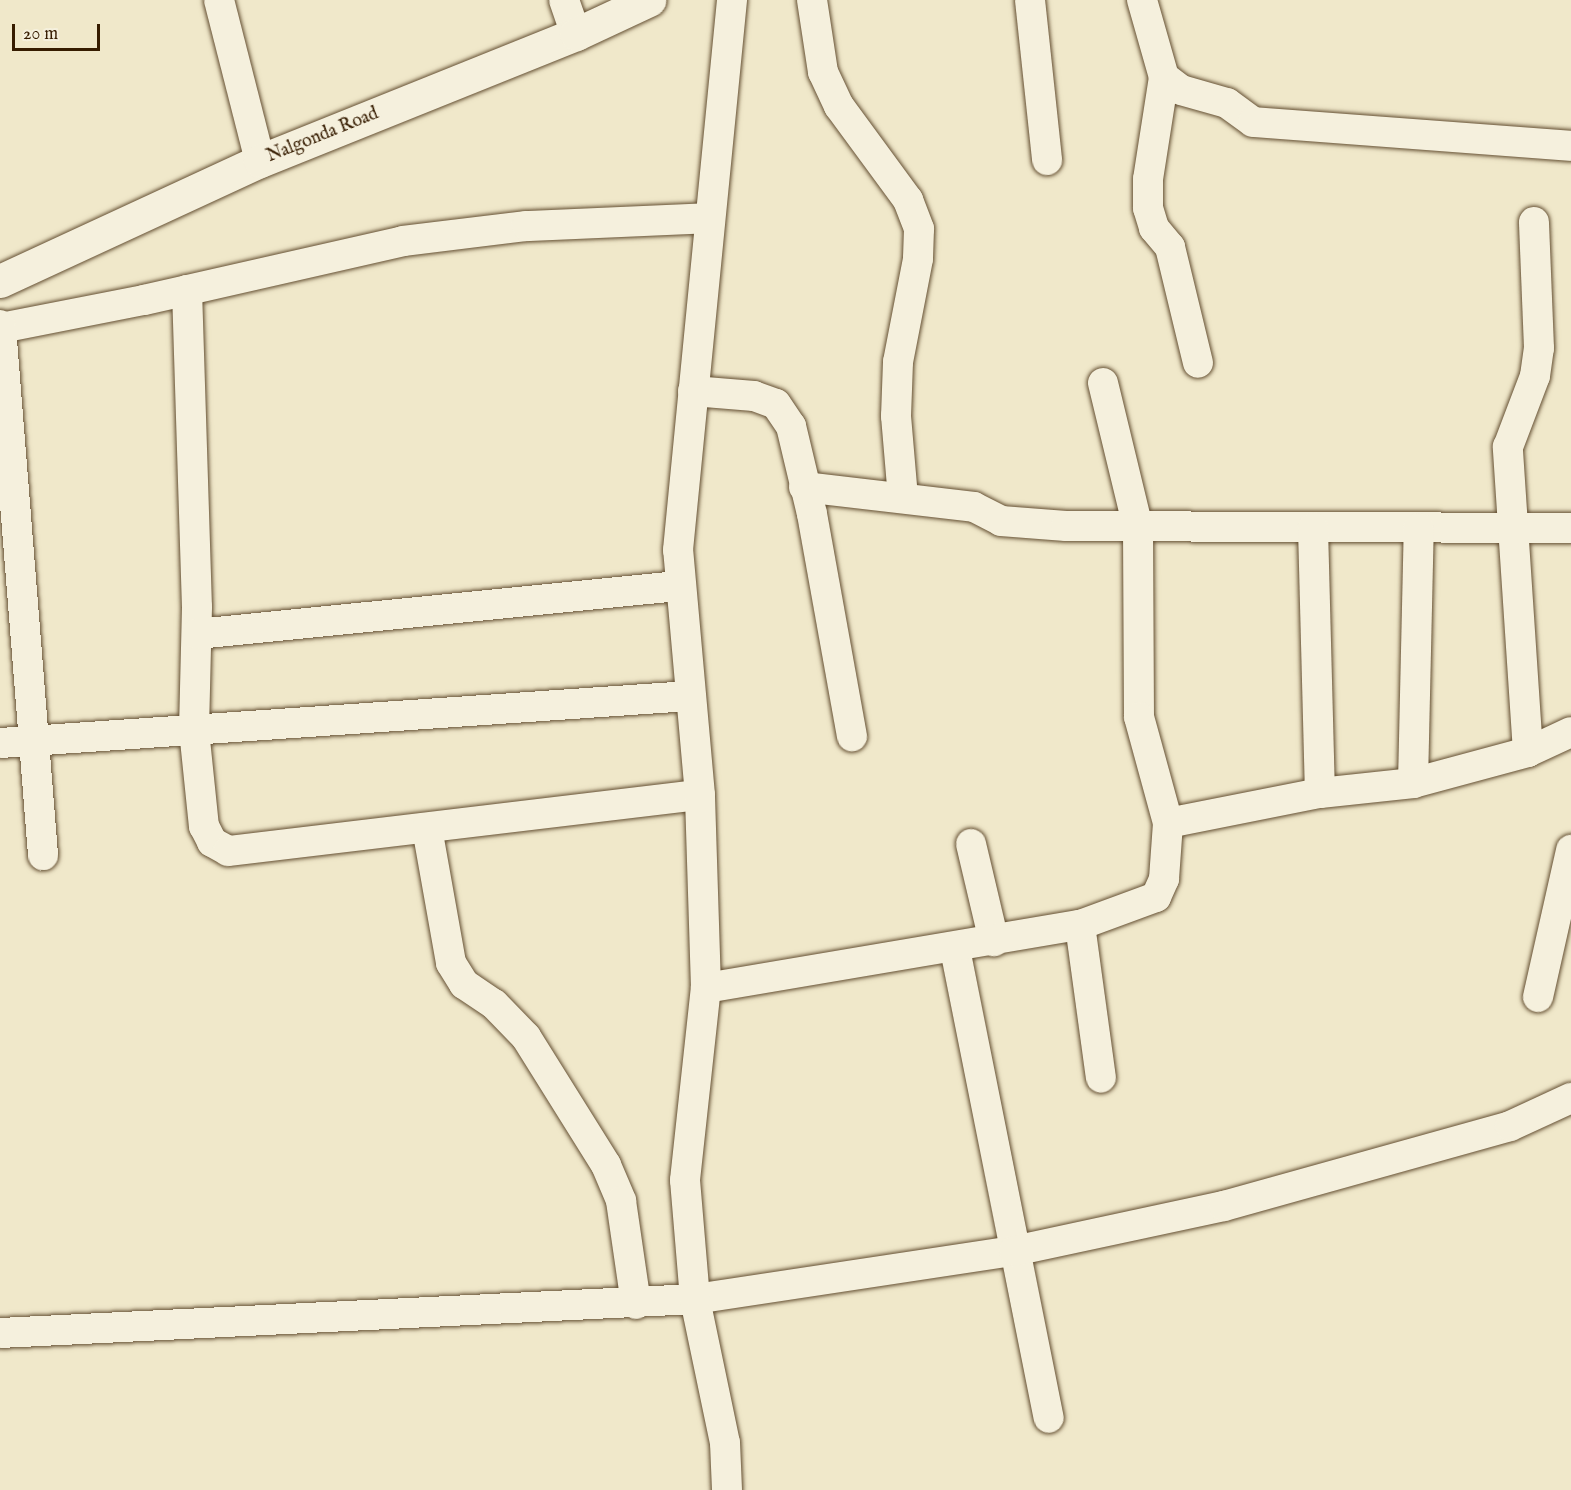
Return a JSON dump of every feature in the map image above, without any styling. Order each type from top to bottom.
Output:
[{"type":"main road","name":"Nalgonda Road","points":[[0,280],[260,161],[576,34],[649,0]]},
{"type":"street","points":[[219,0],[260,161]]},
{"type":"street","points":[[564,0],[576,34]]},
{"type":"street","points":[[727,1490],[725,1443],[695,1299],[685,1180],[706,988],[700,795],[679,586],[678,550],[732,0]]},
{"type":"street","points":[[812,0],[823,72],[839,106],[908,200],[919,229],[918,259],[898,362],[896,416],[903,498]]},
{"type":"street","points":[[1030,0],[1047,160]]},
{"type":"street","points":[[1142,0],[1164,77],[1148,179],[1148,208],[1154,228],[1170,247],[1198,363]]},
{"type":"street","points":[[1164,77],[1181,90],[1227,103],[1253,122],[1379,134],[1571,146]]},
{"type":"street","points":[[43,855],[34,741],[12,630],[1,326],[187,290],[403,241],[527,226],[710,218]]},
{"type":"street","points":[[1528,752],[1508,447],[1535,376],[1539,348],[1534,222]]},
{"type":"street","points":[[187,290],[197,634],[194,730],[204,826],[212,842],[228,851],[700,795]]},
{"type":"street","points":[[706,988],[955,949],[1080,925],[1156,897],[1164,879],[1168,822],[1139,717],[1138,528],[1103,383]]},
{"type":"street","points":[[693,391],[754,396],[776,404],[790,426],[852,736]]},
{"type":"street","points":[[804,487],[974,507],[1001,521],[1138,528],[1571,528]]},
{"type":"street","points":[[1313,528],[1320,793]]},
{"type":"street","points":[[1413,783],[1419,528]]},
{"type":"street","points":[[197,634],[679,586]]},
{"type":"street","points":[[0,743],[690,696]]},
{"type":"street","points":[[1168,822],[1320,793],[1413,783],[1528,752],[1571,732]]},
{"type":"street","points":[[427,828],[451,963],[464,984],[494,1004],[526,1037],[606,1165],[621,1201],[636,1304]]},
{"type":"street","points":[[971,843],[994,942]]},
{"type":"street","points":[[1538,997],[1571,850]]},
{"type":"street","points":[[1080,925],[1101,1078]]},
{"type":"street","points":[[955,949],[1049,1418]]},
{"type":"street","points":[[0,1333],[636,1304],[695,1299],[1014,1251],[1224,1206],[1510,1126],[1571,1098]]}]
